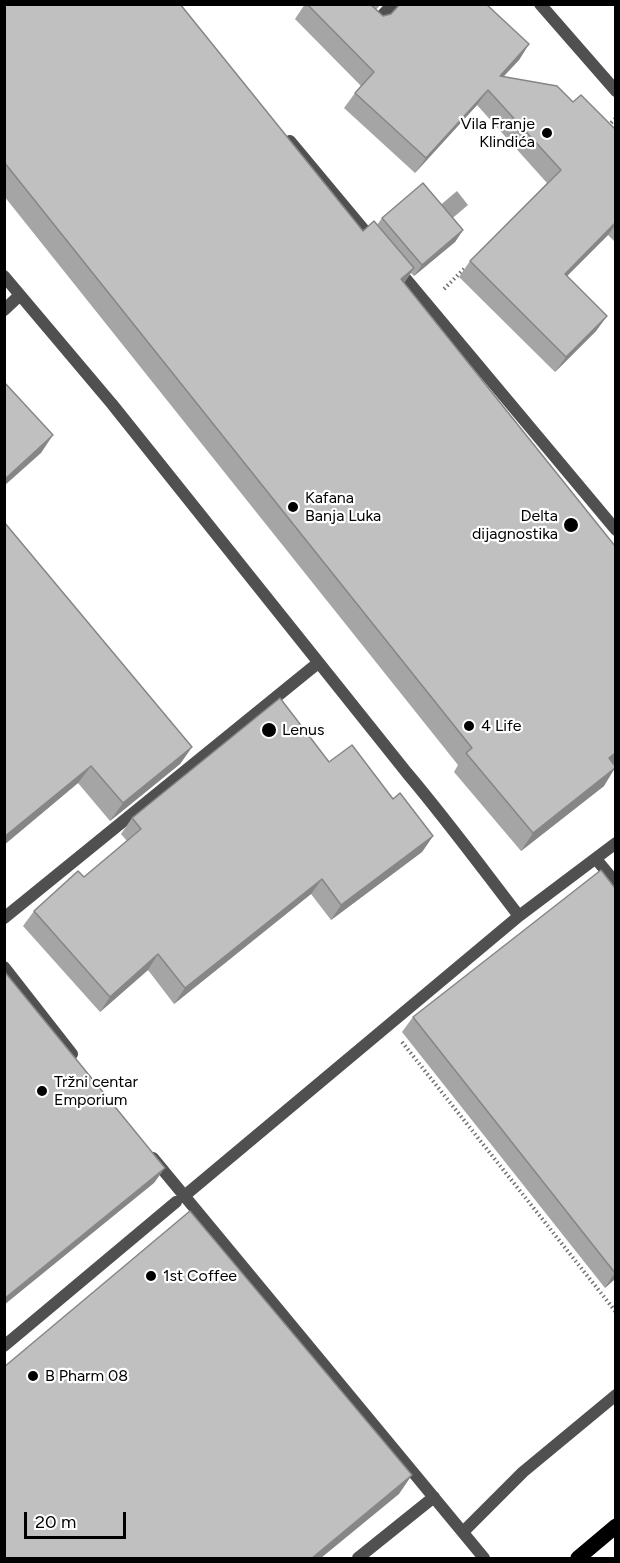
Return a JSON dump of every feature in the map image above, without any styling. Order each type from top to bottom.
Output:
[{"type":"main road","points":[[578,1558],[615,1526]]},
{"type":"street","points":[[354,4],[374,24],[393,4]]},
{"type":"street","points":[[540,4],[615,91]]},
{"type":"street","points":[[282,132],[615,530]]},
{"type":"street","points":[[4,276],[112,404],[444,817],[519,916]]},
{"type":"street","points":[[4,310],[20,295]]},
{"type":"street","points":[[4,918],[318,663]]},
{"type":"street","points":[[4,1346],[519,916],[615,843]]},
{"type":"street","points":[[596,859],[615,883]]},
{"type":"street","points":[[4,967],[78,1062]]},
{"type":"street","points":[[142,1145],[180,1200],[484,1558]]},
{"type":"street","points":[[463,1532],[523,1472],[615,1395]]},
{"type":"street","points":[[358,1558],[434,1497]]},
{"type":"path","points":[[607,126],[615,118]]},
{"type":"path","points":[[445,288],[469,264]]},
{"type":"path","points":[[388,1025],[615,1312]]},
{"type":"shaded area","points":[[457,191],[468,205],[442,227],[431,213]]},
{"type":"building","points":[[4,4],[180,4],[363,231],[374,221],[414,268],[401,279],[615,546],[615,753],[609,758],[615,768],[533,833],[466,753],[472,748],[4,162]]},
{"type":"building","points":[[307,4],[370,4],[383,16],[391,14],[400,4],[486,4],[529,44],[500,76],[557,86],[573,102],[581,95],[615,129],[615,223],[565,274],[607,316],[566,357],[470,261],[561,170],[488,90],[426,158],[355,93],[374,72]]},
{"type":"building","points":[[423,183],[463,230],[422,265],[382,218]]},
{"type":"building","points":[[4,382],[53,435],[4,480]]},
{"type":"building","points":[[4,522],[192,747],[123,803],[91,766],[4,837]]},
{"type":"building","points":[[280,698],[329,762],[352,745],[393,799],[400,793],[433,836],[341,905],[322,879],[185,988],[158,954],[110,997],[34,911],[78,871],[84,877],[141,829],[132,818]]},
{"type":"building","points":[[601,870],[615,888],[615,1273],[413,1017]]},
{"type":"building","name":"Tržni centar Emporium","points":[[4,971],[165,1168],[4,1299]]},
{"type":"building","points":[[190,1211],[412,1475],[312,1558],[4,1558],[4,1367]]},
{"type":"place","name":"Vila Franje Klindića","points":[[547,133]]},
{"type":"place","name":"Kafana Banja Luka","points":[[293,507]]},
{"type":"place","name":"Delta dijagnostika","points":[[571,525]]},
{"type":"place","name":"4 Life","points":[[469,726]]},
{"type":"place","name":"Lenus","points":[[269,730]]},
{"type":"place","name":"Tržni centar Emporium","points":[[42,1091]]},
{"type":"place","name":"1st Coffee","points":[[151,1276]]},
{"type":"place","name":"B Pharm 08","points":[[33,1376]]}]
